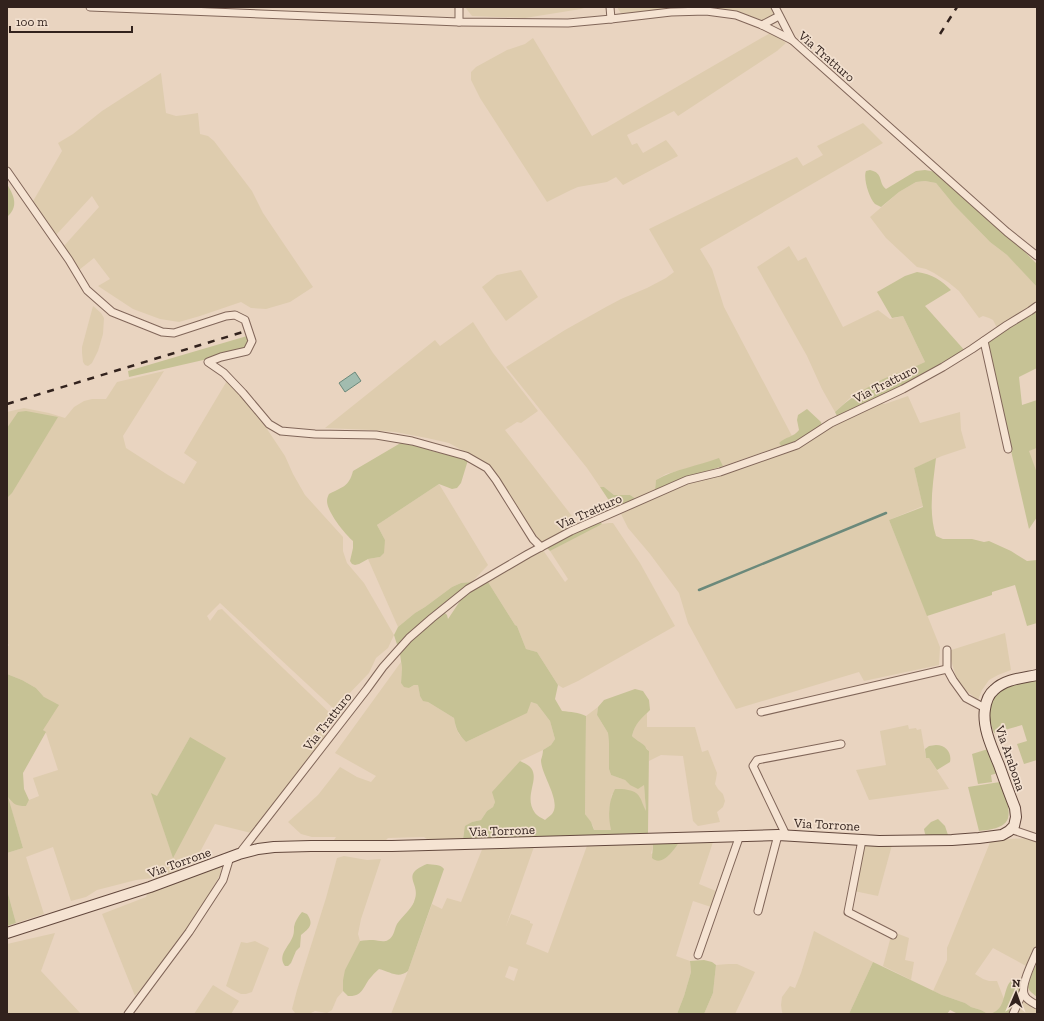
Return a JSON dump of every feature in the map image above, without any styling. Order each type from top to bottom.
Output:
[{"type":"main road","points":[[985,708],[989,697],[994,690],[1004,683],[1019,678],[1037,675]]},
{"type":"main road","name":"Via Arabona","points":[[985,708],[985,720],[988,736],[1015,808],[1016,817],[1014,826],[1010,830]]},
{"type":"main road","name":"Via Torrone","points":[[7,933],[150,887],[234,855],[274,847],[392,846],[740,835],[782,835],[862,840],[911,840],[979,838],[1002,835],[1010,830]]},
{"type":"street","name":"Via Tratturo","points":[[90,7],[460,22],[568,23],[671,12],[706,11],[736,15],[762,25],[792,40],[1007,232],[1037,256]]},
{"type":"street","points":[[459,7],[460,22]]},
{"type":"street","points":[[610,7],[611,19]]},
{"type":"street","points":[[775,7],[792,40]]},
{"type":"street","points":[[762,25],[779,16]]},
{"type":"street","points":[[7,171],[69,260],[87,290],[112,312],[162,332],[174,333],[226,316],[235,315],[246,320],[252,341],[247,351],[221,357],[208,362],[224,373],[269,424],[281,432],[376,435],[412,441],[466,456],[486,468],[496,480],[534,539],[541,547]]},
{"type":"street","name":"Via Tratturo","points":[[234,855],[383,667],[409,638],[468,589],[570,531],[687,480],[720,472],[797,445],[831,423],[903,390],[972,350],[984,340],[1037,306]]},
{"type":"street","points":[[984,340],[1008,449]]},
{"type":"street","points":[[947,650],[947,669],[953,680],[966,698],[985,708]]},
{"type":"street","points":[[761,712],[947,669]]},
{"type":"street","points":[[758,911],[782,835],[752,766],[757,760],[841,744]]},
{"type":"street","points":[[1010,830],[1037,838]]},
{"type":"street","points":[[698,955],[740,835]]},
{"type":"street","points":[[862,840],[848,912],[893,935]]},
{"type":"street","points":[[128,1014],[189,932],[223,880],[234,855]]},
{"type":"street","points":[[1013,1014],[1023,992],[1025,979],[1037,951]]},
{"type":"street","points":[[1023,992],[1024,995],[1037,1005]]},
{"type":"shaded area","points":[[465,7],[587,7],[525,18],[472,16]]},
{"type":"shaded area","points":[[617,7],[773,7],[777,16],[766,21],[730,10],[692,8],[622,15]]},
{"type":"shaded area","points":[[772,32],[786,43],[777,51],[678,116],[674,111],[627,135],[632,145],[637,143],[643,153],[666,140],[678,156],[623,185],[616,177],[607,182],[578,187],[547,202],[480,98],[471,80],[471,72],[476,67],[507,50],[525,44],[533,38],[592,136]]},
{"type":"shaded area","points":[[161,73],[166,113],[176,116],[198,113],[200,134],[208,136],[214,141],[252,191],[263,213],[313,287],[290,302],[266,309],[251,308],[241,302],[179,322],[160,319],[133,309],[98,286],[110,279],[94,258],[79,270],[63,247],[99,207],[92,196],[56,235],[32,203],[62,151],[58,143],[73,134],[102,111]]},
{"type":"shaded area","points":[[863,123],[883,143],[700,249],[712,269],[724,307],[792,436],[779,443],[781,446],[723,466],[719,459],[666,474],[656,480],[655,490],[636,499],[630,495],[614,495],[604,487],[600,487],[587,468],[506,367],[565,330],[621,299],[666,278],[674,272],[649,229],[797,157],[803,166],[823,155],[817,146]]},
{"type":"shaded area","points":[[870,170],[877,173],[886,189],[916,171],[925,170],[936,172],[1015,242],[1037,264],[1037,287],[1007,255],[990,242],[954,205],[936,183],[925,181],[916,182],[899,192],[881,207],[875,204],[867,188],[865,174],[866,171]]},
{"type":"shaded area","points":[[925,181],[936,183],[954,205],[990,242],[1007,255],[1019,267],[1037,287],[1037,303],[997,328],[993,320],[983,316],[979,318],[959,291],[948,282],[926,269],[917,267],[886,238],[870,217],[899,192],[916,182]]},
{"type":"shaded area","points":[[7,184],[12,193],[14,205],[11,213],[7,217]]},
{"type":"shaded area","points":[[789,246],[798,261],[806,257],[843,327],[878,310],[890,319],[903,316],[925,362],[876,383],[850,398],[835,412],[822,389],[807,356],[757,267]]},
{"type":"shaded area","points":[[521,270],[538,297],[506,321],[482,287],[497,275]]},
{"type":"shaded area","points":[[917,272],[936,278],[951,290],[925,306],[966,352],[898,388],[837,416],[835,412],[865,389],[888,377],[925,362],[903,316],[892,318],[877,292],[905,276]]},
{"type":"shaded area","points":[[93,306],[104,318],[103,334],[98,351],[92,363],[88,366],[83,362],[82,347]]},
{"type":"shaded area","points":[[1037,311],[1037,368],[1019,377],[1022,405],[1037,400],[1037,448],[1029,451],[1037,473],[1037,517],[1029,529],[986,342]]},
{"type":"shaded area","points":[[473,322],[493,353],[538,411],[521,423],[517,422],[505,430],[579,525],[542,544],[489,467],[449,443],[395,432],[325,428],[435,340],[440,346]]},
{"type":"shaded area","points":[[247,336],[251,342],[247,350],[129,377],[128,371]]},
{"type":"shaded area","points":[[164,371],[123,436],[126,448],[184,484],[197,462],[184,453],[228,379],[261,420],[285,456],[305,495],[343,537],[343,551],[347,563],[364,583],[394,635],[388,648],[376,658],[369,673],[335,710],[220,603],[207,616],[210,621],[218,610],[222,609],[333,716],[326,729],[324,740],[251,833],[215,824],[194,863],[162,877],[136,880],[97,890],[86,897],[71,901],[53,847],[26,857],[44,914],[16,923],[7,890],[7,853],[23,848],[7,795],[26,806],[29,800],[39,796],[33,778],[58,770],[46,733],[43,730],[44,697],[36,688],[7,674],[7,647],[9,645],[7,643],[7,412],[24,408],[65,418],[74,407],[84,401],[92,399],[106,399],[117,382]],"holes":[[[190,737],[173,857],[152,794],[157,797]]]},
{"type":"shaded area","points":[[355,372],[361,381],[345,392],[339,383]]},
{"type":"shaded area","points":[[908,396],[920,423],[960,412],[961,430],[966,448],[914,468],[923,506],[889,520],[940,647],[939,665],[864,681],[859,672],[736,709],[688,623],[679,593],[650,554],[628,528],[621,514],[675,488],[775,455],[834,424],[880,403],[885,404]]},
{"type":"shaded area","points":[[807,409],[821,422],[822,426],[785,447],[781,446],[779,443],[799,430],[797,420],[798,415]]},
{"type":"shaded area","points":[[26,411],[58,417],[12,493],[7,498],[7,428],[18,412]]},
{"type":"shaded area","points":[[404,441],[432,451],[468,460],[461,483],[457,488],[452,489],[439,484],[377,525],[385,540],[384,553],[380,557],[368,559],[355,565],[352,564],[350,561],[353,541],[333,517],[328,506],[328,496],[347,483],[353,471]]},
{"type":"shaded area","points":[[1037,448],[1037,473],[1028,451]]},
{"type":"shaded area","points":[[719,458],[723,466],[682,479],[655,490],[656,480],[663,476]]},
{"type":"shaded area","points":[[936,458],[932,517],[936,536],[943,539],[972,539],[984,542],[989,541],[1011,551],[1027,561],[1037,560],[1037,623],[1027,626],[1015,585],[992,592],[992,595],[927,616],[889,520],[923,507],[914,468]]},
{"type":"shaded area","points":[[439,484],[488,565],[472,582],[461,583],[452,587],[398,627],[368,559],[380,557],[385,540],[377,525]]},
{"type":"shaded area","points":[[600,487],[604,487],[614,495],[630,495],[636,499],[614,508]]},
{"type":"shaded area","points":[[600,522],[602,524],[550,551],[546,547],[574,531]]},
{"type":"shaded area","points":[[613,523],[640,563],[675,626],[563,688],[558,685],[537,652],[526,649],[517,626],[488,582],[543,550],[565,582],[568,579],[550,551],[594,527]]},
{"type":"shaded area","points":[[472,582],[481,585],[488,582],[517,626],[526,649],[537,652],[558,685],[555,699],[562,711],[586,716],[585,814],[591,822],[594,830],[611,830],[609,809],[615,789],[635,792],[641,799],[646,811],[644,785],[638,789],[630,785],[625,780],[611,775],[609,769],[608,733],[597,715],[598,707],[604,700],[635,689],[643,691],[649,700],[650,710],[637,724],[632,736],[649,751],[648,833],[463,839],[465,826],[472,822],[481,820],[487,811],[493,807],[495,802],[492,792],[520,761],[529,766],[533,773],[534,778],[531,800],[535,813],[545,820],[552,814],[554,809],[553,795],[544,773],[541,760],[543,750],[551,745],[555,739],[550,721],[537,704],[531,702],[527,713],[466,742],[458,731],[454,718],[428,702],[423,701],[420,696],[418,685],[414,685],[409,688],[404,687],[401,683],[402,668],[400,654],[394,635],[398,627],[452,587],[461,583]],"holes":[[[456,595],[460,601],[448,619],[447,615],[439,607]]]},
{"type":"shaded area","points":[[1005,633],[1011,670],[989,680],[982,690],[978,700],[958,683],[948,651]]},
{"type":"shaded area","points":[[401,662],[401,683],[409,688],[414,685],[418,685],[420,696],[454,718],[459,734],[466,742],[493,729],[531,702],[537,704],[550,721],[555,739],[551,745],[520,761],[493,792],[495,802],[493,807],[487,811],[481,820],[472,822],[464,832],[463,839],[427,839],[424,837],[388,838],[385,841],[334,840],[336,837],[312,837],[301,834],[288,822],[318,795],[340,767],[357,777],[371,782],[376,776],[335,753]]},
{"type":"shaded area","points":[[7,674],[36,688],[44,697],[59,705],[43,730],[46,732],[23,773],[24,789],[29,800],[26,806],[19,806],[15,804],[8,797],[23,848],[7,853]]},
{"type":"shaded area","points":[[1037,678],[1037,760],[1024,764],[1017,744],[1027,741],[1022,725],[994,733],[990,721],[988,706],[996,692],[1009,685]]},
{"type":"shaded area","points":[[598,707],[597,715],[608,733],[609,769],[611,775],[625,780],[630,785],[644,785],[646,812],[639,796],[612,794],[609,809],[611,830],[594,830],[585,814],[586,716]]},
{"type":"shaded area","points":[[647,713],[647,727],[695,727],[702,752],[708,750],[717,773],[715,784],[723,794],[725,801],[723,807],[717,812],[720,822],[698,826],[693,821],[683,756],[661,755],[649,761],[649,751],[632,736],[638,721]]},
{"type":"shaded area","points":[[908,725],[909,729],[921,729],[926,758],[929,758],[949,789],[869,800],[856,770],[886,765],[880,731]]},
{"type":"shaded area","points":[[190,737],[226,758],[173,858],[151,793],[157,796]]},
{"type":"shaded area","points":[[929,746],[943,746],[948,750],[950,756],[950,762],[937,770],[929,758],[926,758],[925,749]]},
{"type":"shaded area","points":[[988,749],[998,773],[991,775],[992,782],[978,784],[972,754]]},
{"type":"shaded area","points":[[1000,782],[1008,804],[1009,816],[1007,821],[999,827],[979,831],[968,787]]},
{"type":"shaded area","points":[[938,819],[945,826],[948,835],[926,835],[924,829],[931,822]]},
{"type":"shaded area","points":[[1028,838],[1037,841],[1037,947],[1028,967],[993,948],[975,974],[989,981],[997,981],[1004,999],[996,1012],[988,1014],[965,1003],[933,991],[947,960],[947,948],[991,840]]},
{"type":"shaded area","points":[[681,839],[714,839],[699,884],[716,891],[711,907],[693,901],[676,956],[690,961],[691,972],[677,1014],[391,1014],[432,904],[442,909],[447,898],[461,902],[483,847],[535,844],[506,926],[511,914],[530,921],[530,923],[533,924],[526,944],[548,953],[588,843],[626,842],[653,845],[651,854]],"holes":[[[509,966],[518,969],[514,981],[505,977]]]},
{"type":"shaded area","points":[[681,839],[669,855],[660,860],[652,858],[653,845],[626,842]]},
{"type":"shaded area","points":[[864,843],[892,845],[878,896],[854,891]]},
{"type":"shaded area","points":[[344,856],[367,860],[381,859],[361,919],[358,934],[360,941],[343,980],[343,991],[337,998],[332,1010],[327,1013],[315,1011],[309,1014],[295,1013],[292,1009],[297,990],[337,858]]},
{"type":"shaded area","points":[[222,864],[220,875],[206,900],[163,962],[135,996],[102,914],[146,897],[148,892]]},
{"type":"shaded area","points":[[427,864],[439,865],[444,869],[408,971],[398,975],[379,969],[369,979],[363,990],[357,995],[348,996],[343,991],[345,970],[360,941],[384,941],[392,937],[397,924],[414,902],[416,890],[413,880],[414,872],[418,868]]},
{"type":"shaded area","points":[[7,890],[16,923],[7,926]]},
{"type":"shaded area","points":[[302,912],[307,914],[311,923],[307,930],[301,935],[300,947],[296,951],[291,963],[288,966],[285,966],[282,958],[284,951],[293,936],[296,921]]},
{"type":"shaded area","points":[[814,931],[873,962],[849,1014],[783,1014],[782,1012],[782,997],[790,986],[795,988]]},
{"type":"shaded area","points":[[55,933],[41,971],[81,1014],[7,1014],[7,944]]},
{"type":"shaded area","points":[[896,933],[909,938],[905,960],[914,962],[911,980],[883,966],[891,936]]},
{"type":"shaded area","points":[[255,941],[269,948],[252,992],[241,994],[226,986],[241,942],[247,943]]},
{"type":"shaded area","points":[[704,960],[712,962],[716,965],[713,993],[704,1014],[677,1014],[691,972],[690,961]]},
{"type":"shaded area","points":[[873,962],[942,995],[965,1003],[988,1014],[958,1014],[950,1010],[947,1014],[849,1014]]},
{"type":"shaded area","points":[[1037,962],[1037,997],[1030,992],[1028,985]]},
{"type":"shaded area","points":[[737,964],[755,972],[735,1014],[704,1014],[713,993],[716,965]]},
{"type":"shaded area","points":[[1012,979],[1021,985],[1022,992],[1013,1014],[989,1014],[998,1010]]},
{"type":"shaded area","points":[[213,985],[239,1001],[231,1014],[194,1014]]},
{"type":"shaded area","points":[[1023,995],[1037,1006],[1037,1014],[1014,1014]]},
{"type":"waterway","points":[[699,590],[886,513]]},
{"type":"railway","points":[[940,34],[957,7]]},
{"type":"railway","points":[[7,404],[243,332]]}]
